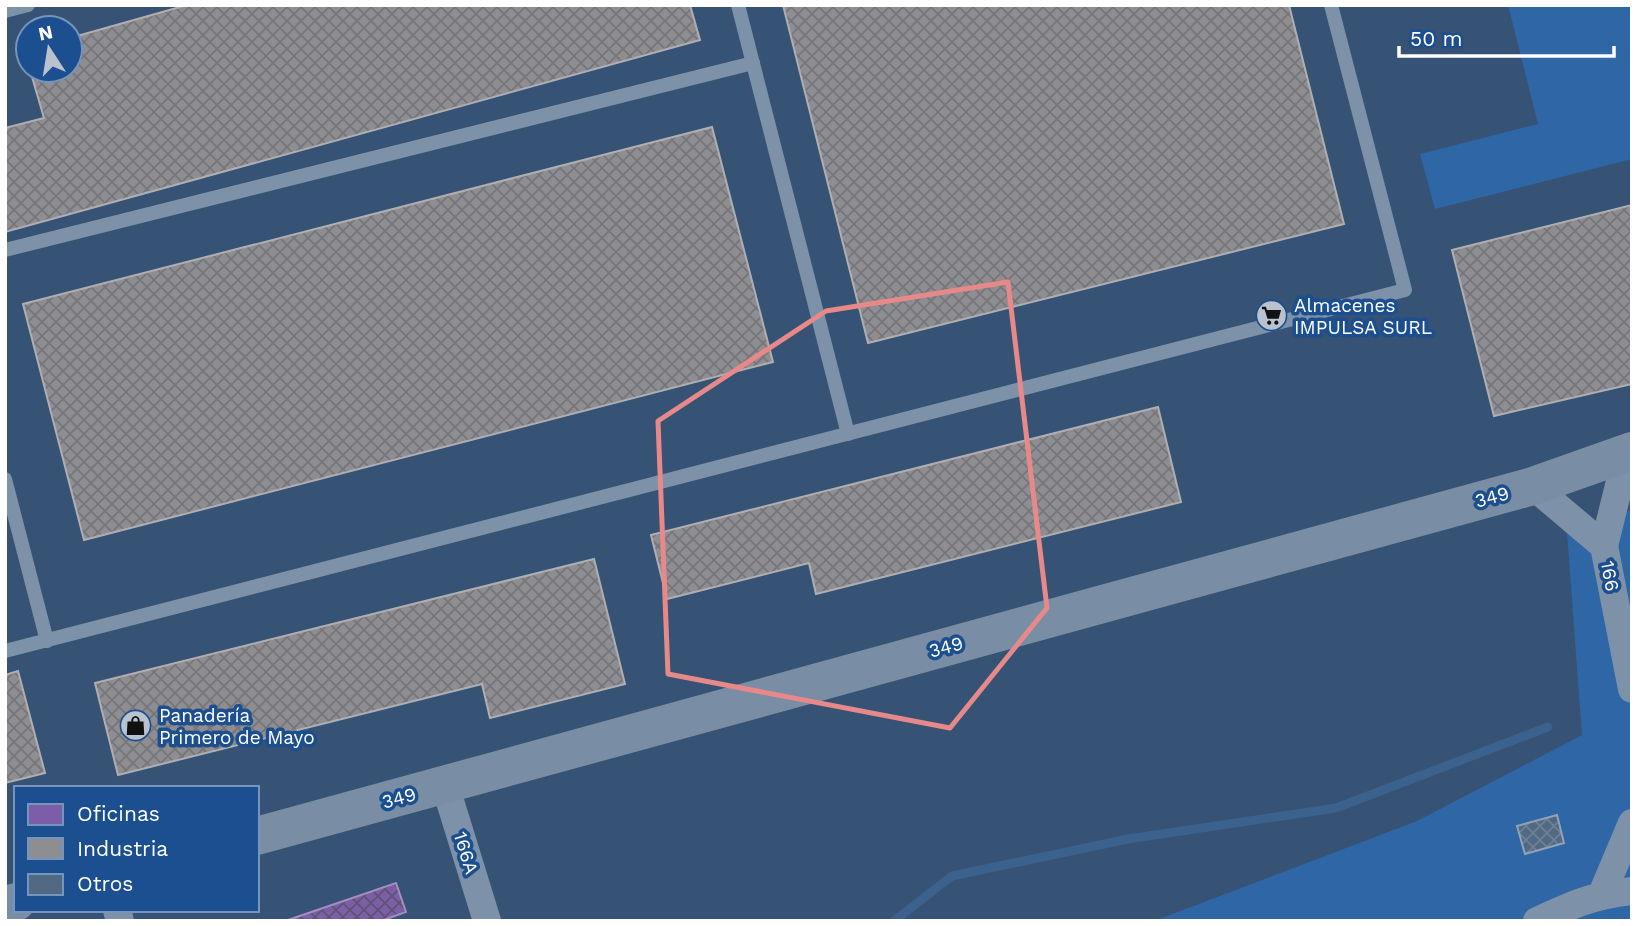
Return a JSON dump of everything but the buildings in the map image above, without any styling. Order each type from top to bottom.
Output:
[{"type":"street","name":"349","points":[[259,835],[1533,486],[1629,452]]},
{"type":"street","name":"166","points":[[1629,452],[1604,546],[1632,689]]},
{"type":"street","name":"166","points":[[1533,486],[1604,546]]},
{"type":"street","name":"166A","points":[[444,785],[487,921]]},
{"type":"street","points":[[1602,894],[1632,823]]},
{"type":"street","points":[[1537,921],[1585,899],[1632,891]]},
{"type":"lane","points":[[5,11],[28,5]]},
{"type":"lane","points":[[738,5],[848,434]]},
{"type":"lane","points":[[5,651],[1405,290],[1331,5]]},
{"type":"lane","points":[[5,250],[753,63]]},
{"type":"lane","points":[[5,479],[47,641]]},
{"type":"highlighted area","points":[[1008,282],[1047,608],[950,728],[668,674],[658,421],[826,311]]},
{"type":"shaded area","points":[[1508,5],[1632,5],[1632,159],[1435,209],[1420,154],[1538,124]]},
{"type":"shaded area","points":[[1632,510],[1632,921],[1154,921],[1417,821],[1582,735],[1567,533]]},
{"type":"waterway","points":[[894,921],[952,876],[1128,839],[1336,808],[1548,727]]},
{"type":"place","name":"Almacenes IMPULSA SURL","points":[[1271,316]]},
{"type":"place","name":"Panadería Primero de Mayo","points":[[136,726]]}]
